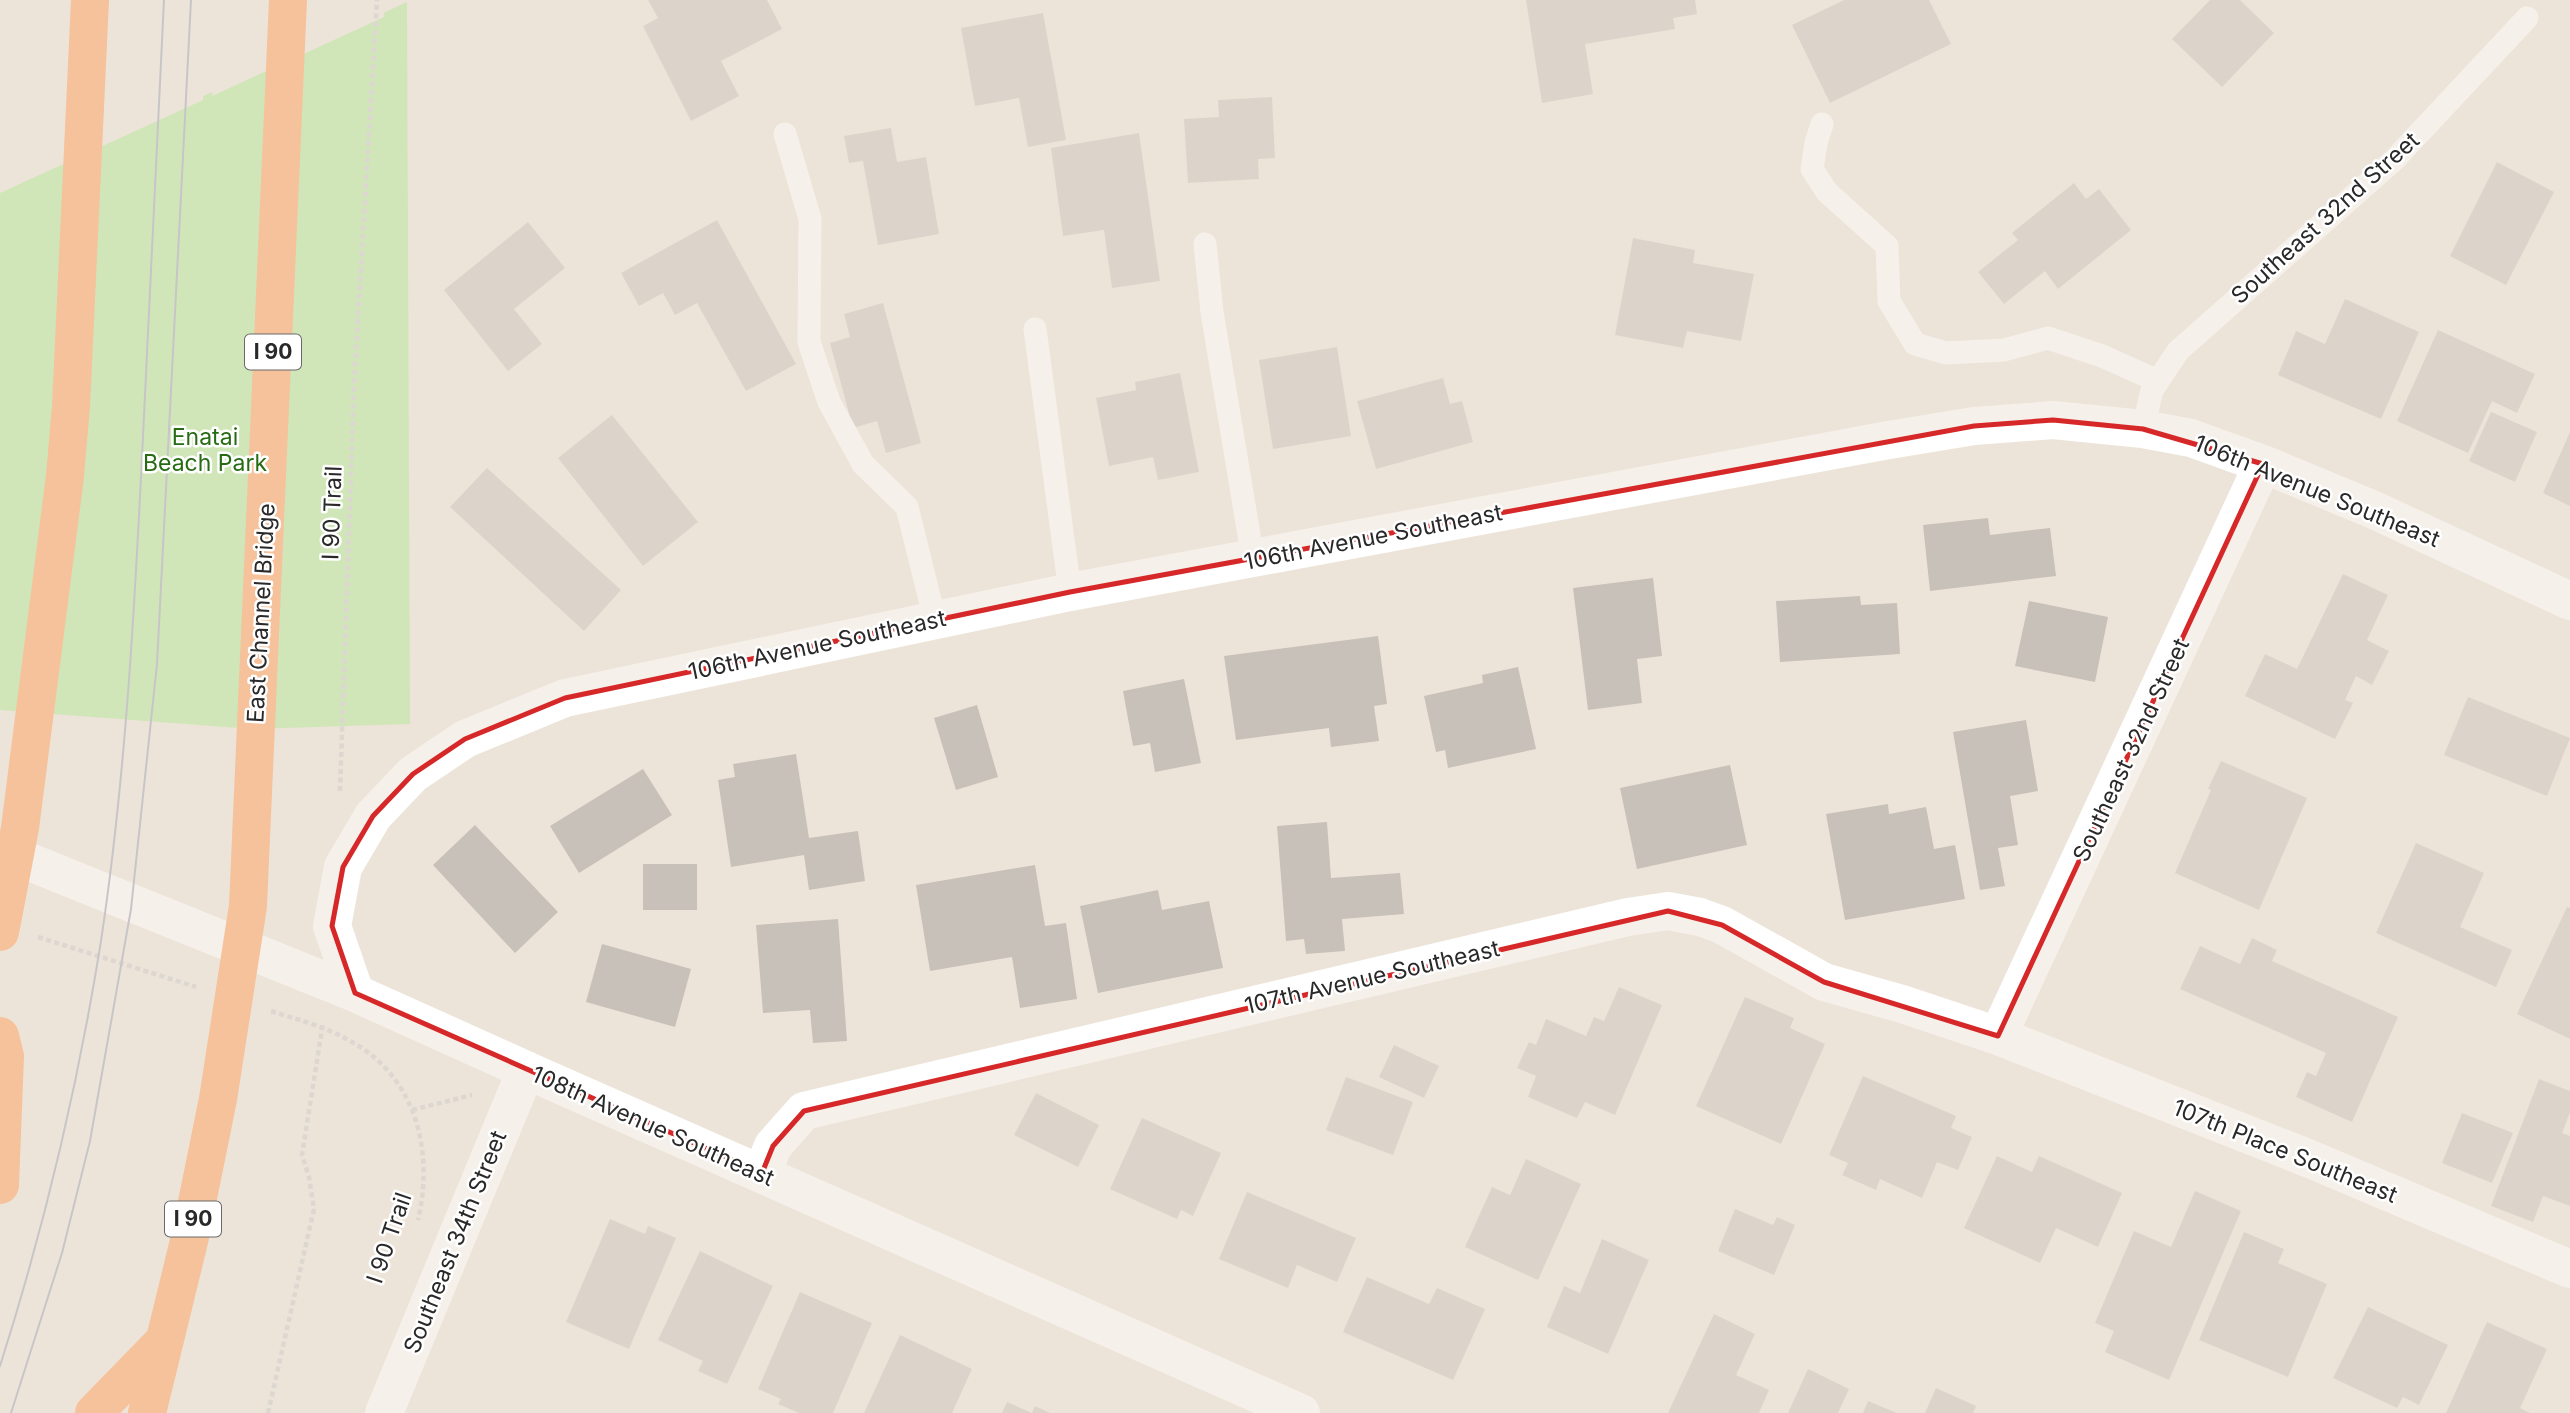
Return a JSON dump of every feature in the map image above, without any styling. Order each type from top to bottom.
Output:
[{"type":"highway","points":[[13,932],[20,828],[71,406],[90,0]]},
{"type":"highway","name":"East Channel Bridge","points":[[166,1339],[218,1099],[248,906],[288,0]]},
{"type":"highway","points":[[0,1185],[3,1046]]},
{"type":"highway","points":[[94,1413],[166,1339]]},
{"type":"highway","points":[[161,1413],[166,1339]]},
{"type":"highway","name":"I 90","points":[[147,1413],[166,1339]]},
{"type":"street","name":"106th Avenue Southeast","points":[[355,993],[332,926],[343,867],[373,816],[413,774],[465,739],[565,698],[1070,592],[1879,441],[1974,426],[2053,420],[2143,429],[2191,438],[2263,464],[2374,510],[2570,601]]},
{"type":"street","name":"Southeast 32nd Street","points":[[1998,1036],[2263,464]]},
{"type":"street","name":"108th Avenue Southeast","points":[[0,850],[355,993],[1301,1413]]},
{"type":"street","name":"107th Avenue Southeast","points":[[762,1173],[773,1146],[804,1111],[1628,917],[1668,911],[1700,917],[1722,925],[1824,982],[1902,1004],[1998,1036]]},
{"type":"street","name":"107th Place Southeast","points":[[1998,1036],[2310,1159],[2570,1269]]},
{"type":"street","name":"Southeast 34th Street","points":[[384,1413],[526,1070]]},
{"type":"lane","name":"Southeast 32nd Street","points":[[2143,429],[2152,390],[2178,351],[2394,160],[2528,18]]},
{"type":"lane","points":[[1822,124],[1812,169],[1827,192],[1887,246],[1889,301],[1915,344],[1947,353],[2004,350],[2048,338],[2102,356],[2158,381]]},
{"type":"lane","points":[[785,134],[810,219],[809,342],[830,402],[863,464],[907,507],[935,621]]},
{"type":"lane","points":[[1205,244],[1212,312],[1253,559]]},
{"type":"lane","points":[[1035,329],[1070,592]]},
{"type":"path","name":"I 90 Trail","points":[[340,794],[354,384],[377,0]]},
{"type":"path","points":[[13,932],[208,991]]},
{"type":"path","name":"I 90 Trail","points":[[259,1007],[324,1028],[355,1043],[382,1065],[403,1092],[418,1123],[425,1157],[425,1192],[416,1226]]},
{"type":"path","points":[[268,1413],[314,1209],[302,1155],[323,1019]]},
{"type":"path","points":[[412,1110],[473,1095]]},
{"type":"highlighted area","points":[[2053,420],[2143,429],[2263,464],[1998,1036],[1824,982],[1722,925],[1668,911],[804,1111],[773,1146],[762,1173],[355,993],[332,926],[343,867],[373,816],[413,774],[465,739],[565,698],[1070,592],[1974,426]]},
{"type":"green space","name":"Enatai Beach Park","points":[[407,2],[410,724],[252,729],[0,710],[0,190]]},
{"type":"pier","points":[[0,0],[208,0],[203,100],[0,193]]},
{"type":"pier","points":[[218,0],[385,0],[384,17],[212,96]]},
{"type":"building","points":[[648,0],[767,0],[782,29],[721,61],[739,96],[691,121],[643,26],[658,18]]},
{"type":"building","points":[[1526,0],[1695,0],[1697,14],[1673,18],[1675,29],[1585,44],[1593,94],[1542,103]]},
{"type":"building","points":[[1844,0],[1929,0],[1951,44],[1830,103],[1792,25]]},
{"type":"building","points":[[2210,0],[2240,0],[2274,33],[2222,87],[2172,39]]},
{"type":"building","points":[[1043,13],[1066,140],[1028,147],[1019,98],[975,106],[961,28]]},
{"type":"building","points":[[1272,97],[1275,158],[1258,159],[1259,179],[1188,183],[1184,119],[1219,117],[1218,100]]},
{"type":"building","points":[[891,128],[897,162],[926,157],[939,234],[878,245],[863,161],[849,163],[844,136]]},
{"type":"building","points":[[1139,133],[1160,281],[1112,288],[1104,230],[1063,236],[1051,148]]},
{"type":"building","points":[[2497,162],[2554,192],[2506,285],[2450,256]]},
{"type":"building","points":[[2074,183],[2086,199],[2099,189],[2131,230],[2058,289],[2045,271],[2004,304],[1978,272],[2018,240],[2012,233]]},
{"type":"building","points":[[717,220],[796,364],[746,391],[697,303],[675,315],[663,293],[639,306],[621,273]]},
{"type":"building","points":[[528,222],[565,268],[514,309],[542,344],[508,371],[444,290]]},
{"type":"building","points":[[1633,238],[1695,250],[1693,263],[1754,274],[1741,341],[1687,331],[1683,348],[1615,335]]},
{"type":"building","points":[[2345,299],[2419,332],[2381,419],[2278,375],[2296,331],[2325,344]]},
{"type":"building","points":[[883,303],[921,443],[886,453],[877,421],[853,428],[830,343],[850,337],[844,314]]},
{"type":"building","points":[[2438,330],[2535,374],[2517,413],[2492,401],[2468,453],[2397,421]]},
{"type":"building","points":[[1337,347],[1351,436],[1273,449],[1259,360]]},
{"type":"building","points":[[1180,373],[1199,472],[1158,480],[1153,457],[1109,466],[1096,398],[1136,390],[1135,382]]},
{"type":"building","points":[[1443,378],[1450,404],[1462,401],[1473,442],[1376,469],[1357,401]]},
{"type":"building","points":[[2491,412],[2537,432],[2515,482],[2469,461]]},
{"type":"building","points":[[612,415],[698,522],[643,566],[558,458]]},
{"type":"building","points":[[2570,432],[2570,506],[2543,493]]},
{"type":"building","points":[[487,468],[621,590],[584,631],[450,507]]},
{"type":"building","points":[[1988,518],[1990,535],[2050,528],[2056,576],[1930,591],[1923,525]]},
{"type":"building","points":[[2343,574],[2388,595],[2367,640],[2389,651],[2372,685],[2356,676],[2345,700],[2353,703],[2335,739],[2245,696],[2265,654],[2297,669]]},
{"type":"building","points":[[1653,578],[1662,656],[1637,659],[1642,703],[1588,710],[1573,588]]},
{"type":"building","points":[[1860,596],[1861,605],[1897,603],[1900,654],[1780,662],[1776,601]]},
{"type":"building","points":[[2029,601],[2108,617],[2095,682],[2015,666]]},
{"type":"building","points":[[1378,636],[1387,704],[1374,706],[1379,741],[1331,747],[1329,728],[1236,740],[1224,656]]},
{"type":"building","points":[[1518,667],[1536,749],[1448,768],[1445,750],[1436,752],[1424,696],[1483,683],[1482,675]]},
{"type":"building","points":[[1184,679],[1201,763],[1155,772],[1150,743],[1133,746],[1123,691]]},
{"type":"building","points":[[2468,697],[2570,738],[2547,796],[2444,755]]},
{"type":"building","points":[[977,705],[998,777],[956,790],[934,718]]},
{"type":"building","points":[[2026,720],[2038,791],[2010,796],[2018,845],[1998,848],[2005,886],[1980,890],[1953,732]]},
{"type":"building","points":[[796,754],[809,838],[858,831],[865,881],[809,890],[804,855],[731,867],[718,780],[735,777],[733,764]]},
{"type":"building","points":[[2221,761],[2307,798],[2259,910],[2175,873]]},
{"type":"building","points":[[1730,765],[1747,845],[1637,869],[1620,788]]},
{"type":"building","points":[[643,769],[672,815],[579,873],[550,826]]},
{"type":"building","points":[[1888,804],[1889,814],[1926,807],[1934,849],[1955,845],[1965,899],[1845,920],[1826,814]]},
{"type":"building","points":[[1327,822],[1331,878],[1400,873],[1404,914],[1342,919],[1345,951],[1306,954],[1304,939],[1286,941],[1277,826]]},
{"type":"building","points":[[475,825],[558,912],[515,953],[433,865]]},
{"type":"building","points":[[2416,843],[2484,873],[2460,927],[2512,950],[2496,987],[2376,933]]},
{"type":"building","points":[[643,864],[697,864],[697,910],[643,910]]},
{"type":"building","points":[[1035,865],[1045,926],[1066,923],[1077,999],[1020,1008],[1012,957],[930,971],[916,885]]},
{"type":"building","points":[[1158,890],[1162,910],[1209,901],[1223,968],[1098,993],[1080,906]]},
{"type":"building","points":[[2567,907],[2570,908],[2570,1039],[2517,1014]]},
{"type":"building","points":[[838,919],[847,1041],[813,1043],[810,1010],[763,1013],[756,925]]},
{"type":"building","points":[[2252,938],[2277,950],[2272,961],[2398,1017],[2352,1122],[2296,1097],[2307,1072],[2316,1076],[2326,1053],[2180,989],[2200,946],[2240,964]]},
{"type":"building","points":[[602,944],[691,969],[675,1027],[586,1002]]},
{"type":"building","points":[[1619,987],[1662,1005],[1615,1115],[1585,1102],[1577,1118],[1528,1097],[1536,1076],[1517,1068],[1529,1042],[1536,1045],[1546,1019],[1586,1036],[1594,1017],[1604,1021]]},
{"type":"building","points":[[1745,997],[1794,1018],[1790,1028],[1825,1044],[1781,1144],[1696,1106]]},
{"type":"building","points":[[1394,1045],[1439,1066],[1424,1098],[1379,1077]]},
{"type":"building","points":[[1863,1076],[1956,1116],[1951,1128],[1972,1137],[1958,1170],[1937,1162],[1922,1198],[1880,1179],[1876,1190],[1842,1175],[1848,1163],[1829,1155]]},
{"type":"building","points":[[1346,1077],[1413,1102],[1393,1155],[1326,1130]]},
{"type":"building","points":[[2539,1079],[2570,1091],[2570,1112],[2562,1133],[2570,1136],[2570,1206],[2543,1196],[2533,1222],[2491,1206]]},
{"type":"building","points":[[1036,1093],[1099,1125],[1078,1167],[1014,1135]]},
{"type":"building","points":[[2462,1113],[2513,1133],[2492,1183],[2442,1163]]},
{"type":"building","points":[[1142,1118],[1221,1153],[1193,1216],[1181,1210],[1177,1219],[1110,1189]]},
{"type":"building","points":[[1997,1156],[2032,1172],[2039,1156],[2122,1193],[2098,1247],[2056,1228],[2040,1263],[1964,1228]]},
{"type":"building","points":[[1526,1159],[1581,1184],[1538,1280],[1465,1247],[1492,1187],[1510,1195]]},
{"type":"building","points":[[2195,1191],[2241,1211],[2169,1380],[2105,1352],[2114,1331],[2095,1323],[2134,1231],[2171,1247]]},
{"type":"building","points":[[1247,1192],[1356,1238],[1337,1282],[1297,1265],[1288,1288],[1219,1259]]},
{"type":"building","points":[[1735,1209],[1773,1225],[1777,1217],[1795,1225],[1774,1275],[1718,1251]]},
{"type":"building","points":[[610,1219],[645,1234],[648,1226],[676,1238],[629,1349],[566,1322]]},
{"type":"building","points":[[2244,1232],[2284,1249],[2278,1263],[2327,1284],[2288,1377],[2199,1340]]},
{"type":"building","points":[[1602,1239],[1649,1260],[1608,1354],[1547,1327],[1564,1286],[1580,1293]]},
{"type":"building","points":[[700,1251],[773,1286],[727,1384],[698,1371],[703,1361],[658,1340]]},
{"type":"building","points":[[1367,1277],[1429,1304],[1437,1288],[1485,1309],[1453,1380],[1343,1332]]},
{"type":"building","points":[[800,1292],[872,1323],[833,1413],[799,1413],[778,1404],[781,1399],[758,1389]]},
{"type":"building","points":[[2368,1307],[2448,1345],[2419,1405],[2403,1397],[2397,1408],[2333,1378]]},
{"type":"building","points":[[1714,1314],[1755,1334],[1736,1375],[1769,1390],[1759,1413],[1668,1413]]},
{"type":"building","points":[[2487,1322],[2547,1349],[2520,1408],[2530,1413],[2446,1413]]},
{"type":"building","points":[[900,1335],[972,1369],[952,1413],[864,1413]]},
{"type":"building","points":[[1808,1369],[1849,1389],[1838,1413],[1788,1413]]},
{"type":"building","points":[[1936,1388],[1976,1406],[1973,1413],[1925,1413]]},
{"type":"building","points":[[1868,1401],[1897,1413],[1863,1413]]},
{"type":"building","points":[[1007,1402],[1032,1413],[1002,1413]]},
{"type":"building","points":[[1035,1406],[1050,1413],[1032,1413]]},
{"type":"tram line","points":[[0,1366],[31,1262],[71,1102],[92,995],[109,881],[132,639],[164,0]]},
{"type":"tram line","points":[[11,1413],[62,1253],[90,1141],[131,909],[157,664],[191,0]]}]
